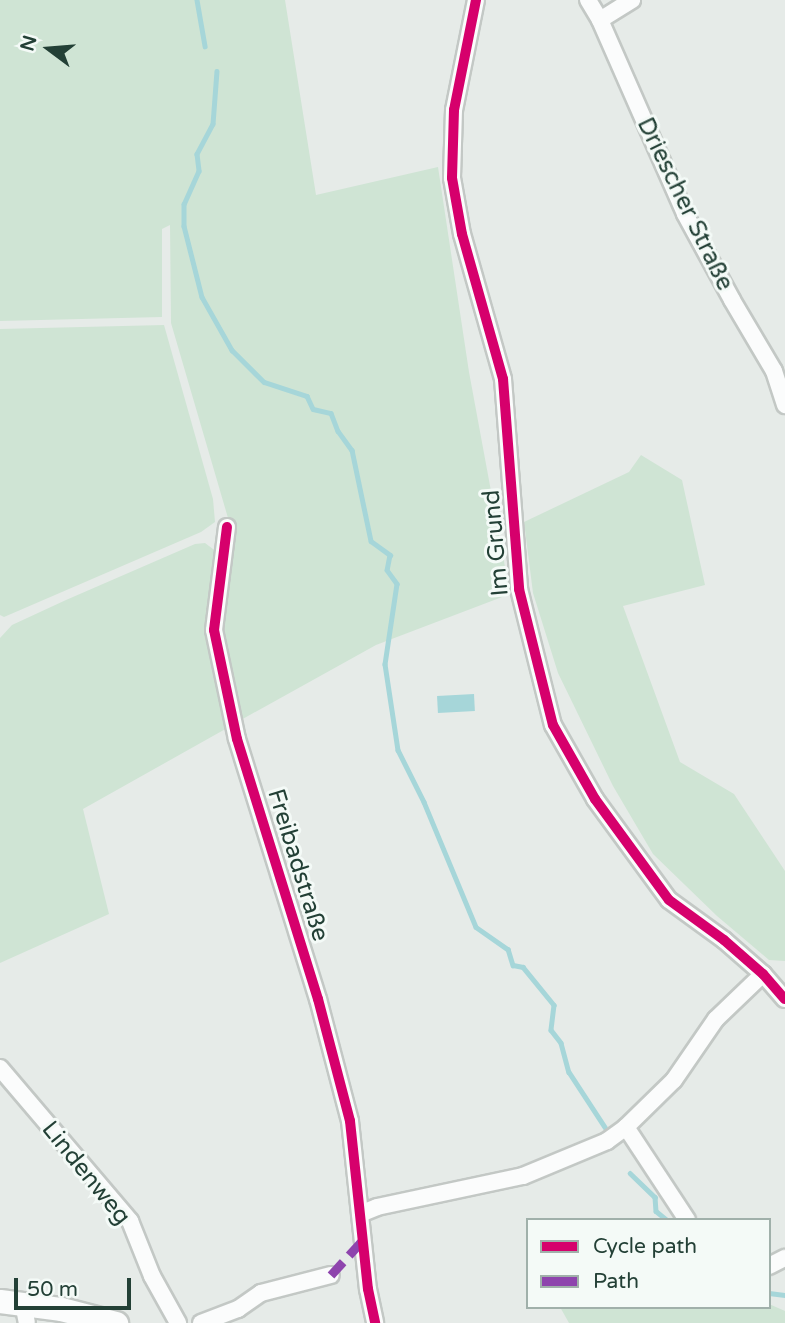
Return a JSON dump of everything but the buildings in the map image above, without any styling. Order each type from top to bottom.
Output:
[{"type":"main road","points":[[17,1309],[116,1323]]},
{"type":"street","name":"Im Grund","points":[[476,0],[454,110],[452,178],[463,234],[503,379],[519,589],[553,724],[595,799],[669,900],[724,940],[763,974],[785,998]]},
{"type":"street","name":"Driescher Straße","points":[[588,0],[600,20],[685,214],[732,300],[775,370],[785,405]]},
{"type":"street","points":[[600,20],[632,0]]},
{"type":"street","name":"Freibadstraße","points":[[227,527],[214,630],[237,739],[318,999],[350,1121],[360,1214]]},
{"type":"street","points":[[374,1323],[360,1214],[377,1207],[523,1176],[572,1158],[607,1141],[674,1080],[716,1019],[763,974]]},
{"type":"street","name":"Lindenweg","points":[[1,1070],[130,1221],[152,1276],[178,1323]]},
{"type":"street","points":[[625,1127],[686,1218]]},
{"type":"street","points":[[201,1323],[238,1309],[261,1293],[331,1275]]},
{"type":"green space","points":[[0,0],[285,0],[316,195],[438,167],[469,372],[510,594],[376,645],[239,721],[222,625],[230,535],[228,518],[171,323],[170,225],[162,229],[162,317],[0,321]]},
{"type":"green space","points":[[164,325],[213,499],[215,522],[201,532],[4,617],[0,615],[0,329]]},
{"type":"green space","points":[[641,455],[682,480],[705,585],[623,606],[680,762],[734,794],[785,871],[785,961],[769,960],[717,916],[653,854],[613,786],[558,673],[533,593],[524,522],[629,472]]},
{"type":"green space","points":[[205,543],[217,552],[216,574],[229,727],[83,809],[109,914],[0,963],[0,638],[12,625],[195,544]]},
{"type":"green space","points":[[771,1305],[785,1311],[785,1323],[569,1323],[561,1309],[771,1309]]},
{"type":"water","points":[[474,694],[475,711],[438,713],[437,696]]},
{"type":"waterway","points":[[197,0],[205,46]]},
{"type":"waterway","points":[[217,71],[213,124],[197,154],[199,171],[184,204],[184,226],[202,297],[232,350],[264,382],[307,396],[313,409],[331,413],[338,431],[352,450],[371,541],[390,555],[387,570],[397,584],[385,664],[398,750],[424,802],[476,927],[508,949],[513,965],[523,967],[554,1005],[551,1030],[561,1043],[569,1072],[605,1127]]},
{"type":"waterway","points":[[630,1173],[655,1197],[656,1211],[665,1218]]},
{"type":"waterway","points":[[771,1293],[785,1295]]},
{"type":"marked path","points":[[331,1275],[363,1240]]},
{"type":"cycle path","points":[[476,0],[454,110],[452,178],[462,234],[503,379],[519,589],[553,725],[595,799],[669,900],[724,940],[763,974],[785,999]]},
{"type":"cycle path","points":[[227,527],[214,630],[237,739],[318,999],[350,1121],[368,1289],[375,1323]]}]
